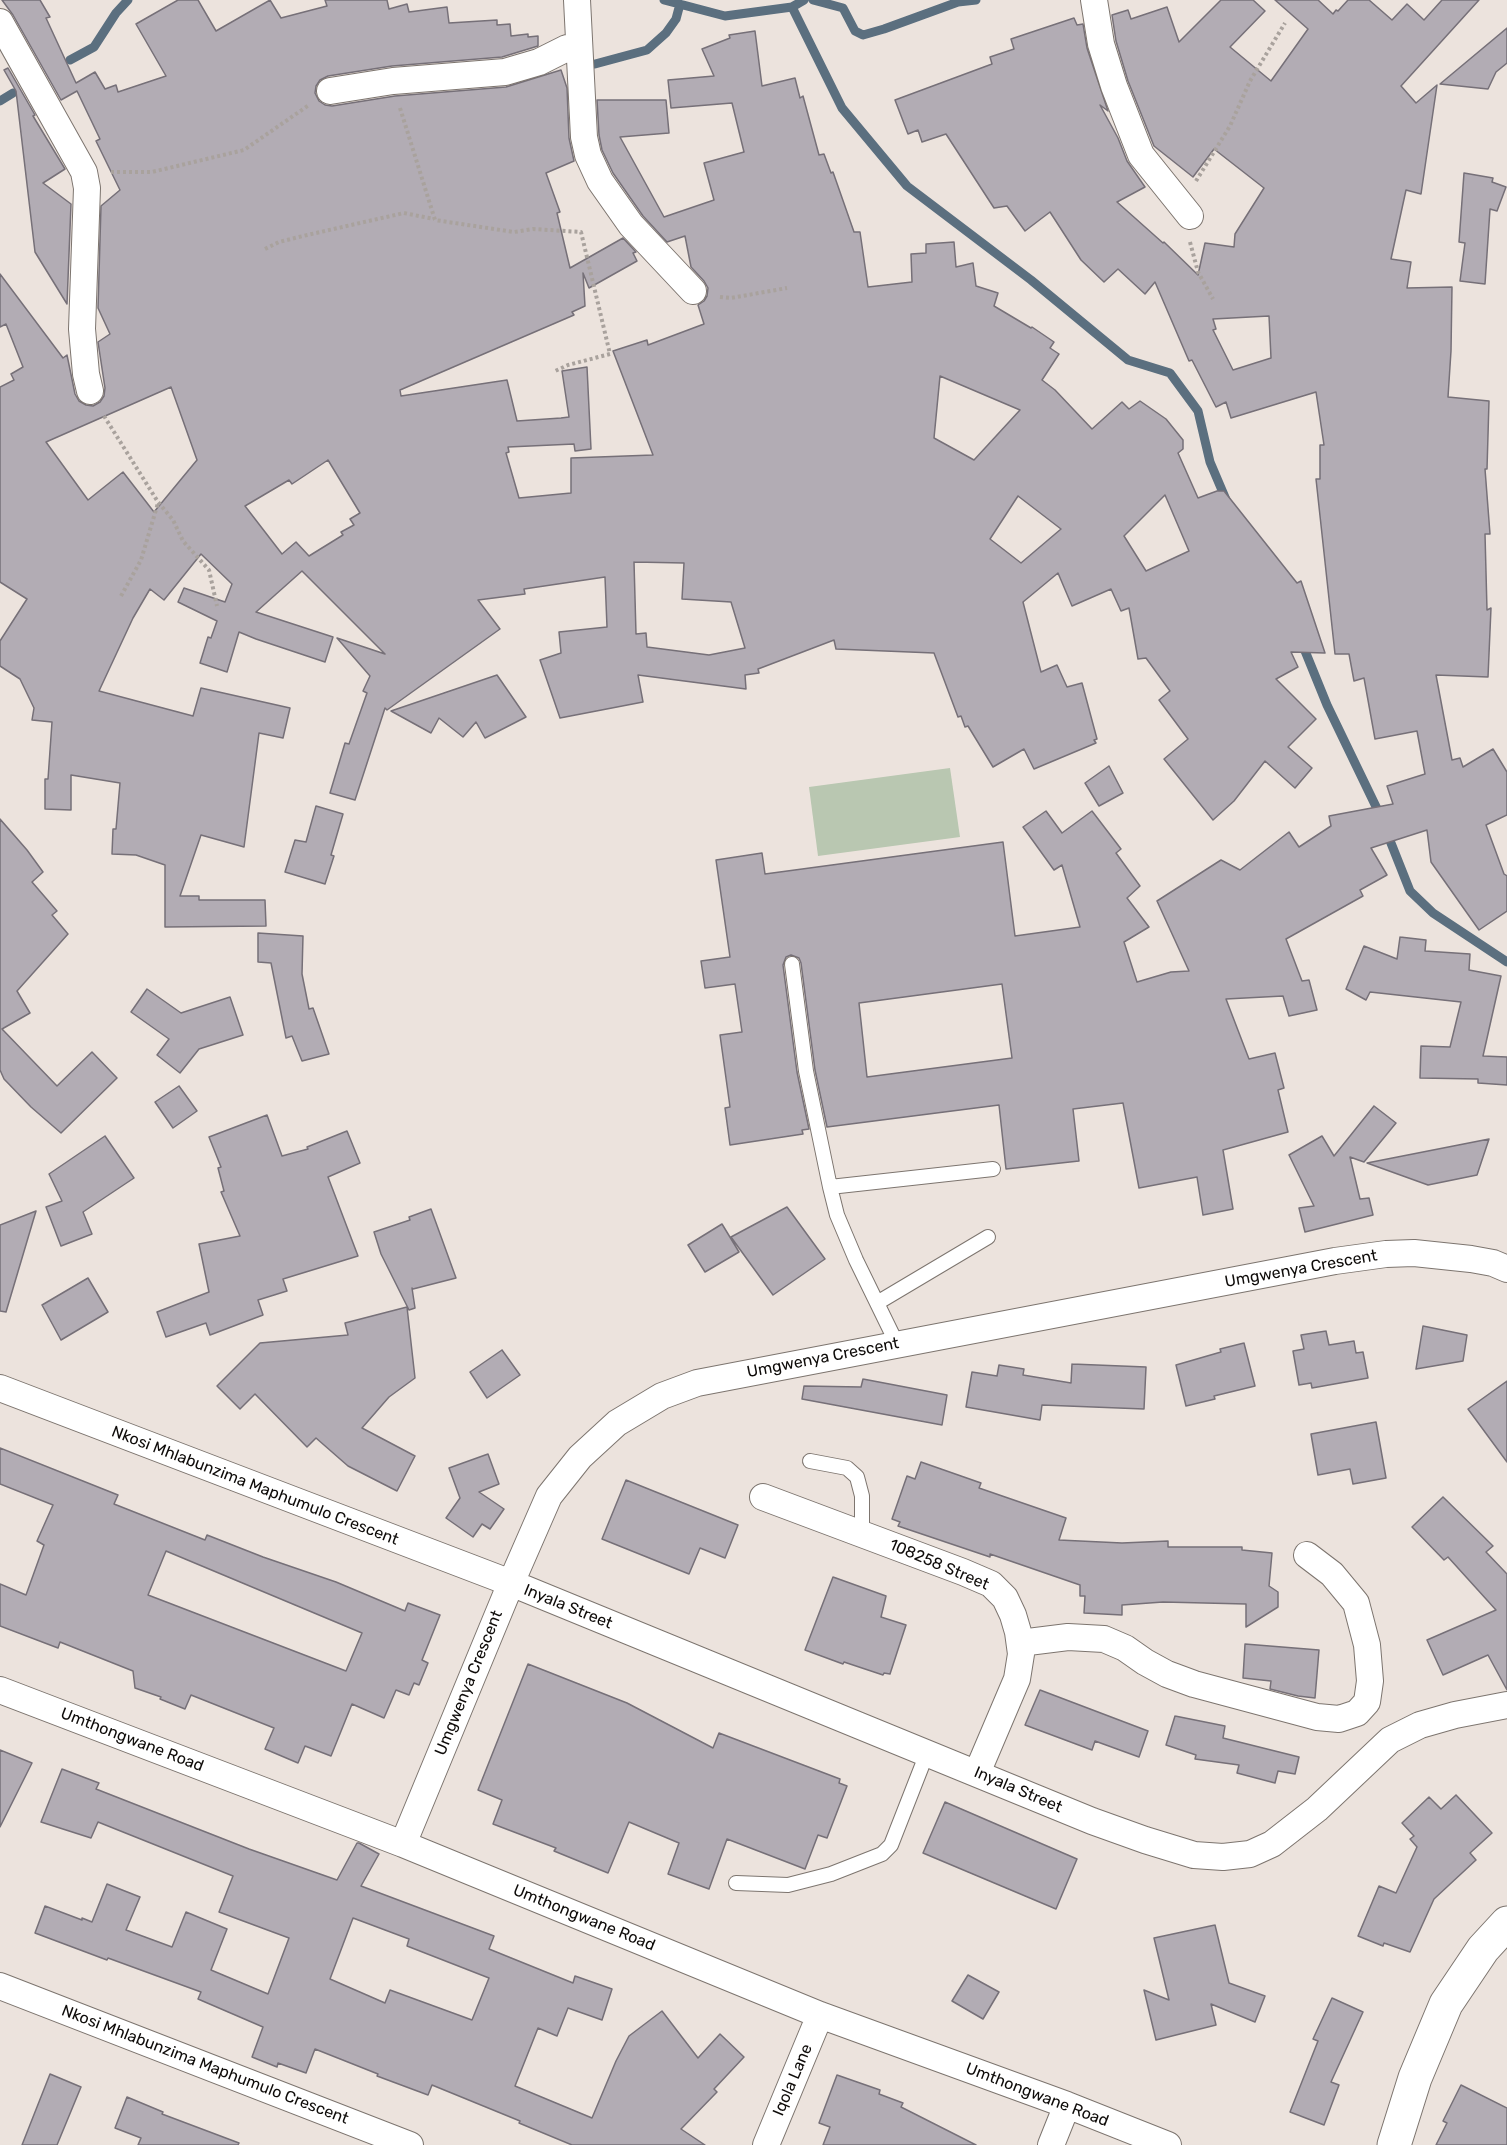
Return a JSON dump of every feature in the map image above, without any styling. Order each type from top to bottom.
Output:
[{"type":"street","points":[[577,0],[584,137],[588,155],[600,181],[631,225],[693,291]]},
{"type":"street","points":[[1094,0],[1101,44],[1126,119],[1141,155],[1185,211]]},
{"type":"street","points":[[0,22],[84,172],[87,188],[82,330],[90,391]]},
{"type":"street","points":[[330,91],[393,81],[505,72],[539,62],[567,48],[579,45]]},
{"type":"street","name":"Umgwenya Crescent","points":[[403,1844],[549,1496],[580,1457],[617,1423],[662,1396],[697,1383],[1324,1263],[1386,1254],[1447,1255],[1493,1263],[1507,1269]]},
{"type":"street","name":"Nkosi Mhlabunzima Maphumulo Crescent","points":[[0,1388],[511,1584]]},
{"type":"street","name":"108258 Street","points":[[763,1497],[963,1572],[991,1584],[1005,1598],[1013,1615],[1021,1654],[1017,1679],[977,1773]]},
{"type":"street","points":[[1020,1643],[1068,1636],[1104,1639],[1125,1648],[1167,1674],[1194,1684],[1317,1717],[1339,1719],[1358,1713],[1367,1702],[1370,1682],[1367,1645],[1356,1603],[1332,1574],[1307,1555]]},
{"type":"street","name":"Inyala Street","points":[[511,1584],[1092,1821],[1194,1855],[1223,1857],[1250,1854],[1272,1844],[1317,1809],[1390,1740],[1420,1725],[1455,1715],[1507,1705]]},
{"type":"street","name":"Umthongwane Road","points":[[0,1690],[403,1844],[820,2015],[1067,2105],[1168,2145]]},
{"type":"street","points":[[1394,2145],[1415,2078],[1446,2004],[1483,1949],[1507,1923]]},
{"type":"street","name":"Nkosi Mhlabunzima Maphumulo Crescent","points":[[0,1986],[410,2145]]},
{"type":"street","name":"Iqola Lane","points":[[766,2145],[820,2015]]},
{"type":"street","points":[[1051,2145],[1067,2105]]},
{"type":"lane","points":[[792,964],[806,1071],[837,1215],[897,1344]]},
{"type":"lane","points":[[830,1187],[993,1169]]},
{"type":"lane","points":[[877,1303],[987,1237]]},
{"type":"lane","points":[[810,1461],[847,1468],[857,1477],[862,1496],[862,1534]]},
{"type":"lane","points":[[736,1883],[788,1885],[831,1874],[882,1854],[891,1845],[927,1753]]},
{"type":"path","points":[[1213,299],[1198,272],[1185,211],[1230,126],[1250,81],[1285,23]]},
{"type":"path","points":[[393,81],[405,127],[435,220]]},
{"type":"path","points":[[84,172],[152,172],[244,150],[330,91]]},
{"type":"path","points":[[265,249],[279,242],[404,213],[514,232],[533,229],[581,232],[610,354],[568,365],[554,372]]},
{"type":"path","points":[[693,291],[731,298],[787,288]]},
{"type":"path","points":[[90,391],[158,502],[173,520],[183,541],[210,570],[217,606]]},
{"type":"path","points":[[121,596],[141,560],[158,502]]},
{"type":"green space","points":[[950,768],[960,837],[818,856],[809,787]]},
{"type":"building","points":[[2,0],[40,0],[50,17],[46,18],[76,83],[95,72],[105,89],[116,85],[118,92],[166,76],[136,24],[178,0],[198,0],[216,31],[270,0],[281,18],[327,6],[325,0],[387,0],[389,9],[407,4],[409,12],[447,7],[449,23],[497,20],[497,25],[510,24],[511,36],[528,34],[528,37],[538,36],[538,46],[502,57],[392,66],[328,76],[320,80],[315,93],[319,101],[332,106],[395,96],[506,87],[561,70],[567,88],[569,138],[574,161],[546,173],[560,212],[557,213],[570,268],[623,238],[636,252],[633,253],[637,261],[589,288],[583,273],[585,306],[572,312],[574,315],[400,390],[401,396],[507,380],[517,421],[561,418],[569,417],[562,371],[587,367],[591,449],[575,451],[574,444],[508,447],[509,452],[506,453],[519,498],[571,493],[571,458],[653,455],[613,351],[647,340],[648,345],[704,324],[698,305],[707,296],[708,288],[691,267],[685,236],[667,242],[643,216],[613,173],[602,150],[597,100],[666,100],[669,133],[620,137],[664,217],[714,200],[704,163],[744,152],[732,103],[671,108],[668,80],[714,76],[702,49],[730,38],[729,35],[755,31],[762,86],[795,78],[800,98],[803,96],[819,155],[824,154],[831,173],[833,172],[854,232],[860,232],[868,287],[912,282],[911,254],[926,253],[926,244],[954,242],[956,267],[973,263],[976,286],[998,293],[994,306],[1054,342],[1050,348],[1059,354],[1042,380],[1055,390],[1092,429],[1122,402],[1129,409],[1140,401],[1166,419],[1183,440],[1183,449],[1178,453],[1198,498],[1217,491],[1224,491],[1297,583],[1301,581],[1325,653],[1291,652],[1298,667],[1276,679],[1316,719],[1288,747],[1312,768],[1295,788],[1265,761],[1234,801],[1213,820],[1164,759],[1188,739],[1159,700],[1170,691],[1146,658],[1138,659],[1129,608],[1121,611],[1111,589],[1072,606],[1058,573],[1023,602],[1041,672],[1057,665],[1067,687],[1082,683],[1097,739],[1094,740],[1096,743],[1034,769],[1024,749],[993,767],[968,726],[965,727],[961,716],[958,717],[934,653],[836,649],[834,640],[758,669],[759,673],[745,675],[746,689],[638,675],[643,702],[560,718],[540,660],[561,653],[559,632],[607,627],[605,577],[524,589],[525,594],[478,600],[500,629],[387,710],[385,708],[355,800],[330,793],[345,743],[349,744],[367,693],[363,691],[370,676],[337,638],[385,654],[302,571],[256,612],[333,637],[325,662],[239,632],[227,672],[200,663],[208,637],[211,638],[217,621],[178,602],[184,588],[225,602],[232,584],[201,554],[164,600],[150,589],[133,618],[99,691],[193,716],[201,688],[290,708],[283,738],[259,733],[244,847],[201,835],[180,896],[199,896],[199,900],[265,900],[266,926],[165,927],[165,865],[136,855],[112,854],[113,829],[116,829],[120,783],[71,775],[71,810],[45,809],[45,779],[48,779],[52,722],[32,720],[34,708],[20,679],[0,666],[0,641],[27,599],[0,582],[0,387],[14,380],[11,374],[23,367],[6,324],[0,327],[0,274],[63,358],[67,355],[75,394],[79,401],[93,406],[100,402],[105,388],[98,342],[110,334],[98,308],[101,206],[120,190],[96,141],[100,139],[77,91],[61,100],[13,15]],"holes":[[[940,376],[1020,410],[974,460],[934,438]],[[171,387],[197,460],[154,512],[123,472],[88,500],[46,442]],[[328,460],[360,513],[350,519],[354,525],[341,532],[343,535],[309,556],[296,542],[282,554],[245,506],[289,480],[292,484]],[[1165,495],[1189,551],[1146,571],[1124,536]],[[1018,496],[1061,529],[1021,563],[990,539]],[[634,562],[684,563],[682,599],[731,602],[745,648],[709,655],[647,647],[646,633],[636,634]]]},
{"type":"building","points":[[1221,0],[1253,0],[1265,11],[1230,47],[1271,81],[1308,29],[1275,0],[1318,0],[1333,14],[1348,0],[1369,0],[1392,20],[1407,4],[1424,20],[1442,0],[1479,0],[1401,86],[1416,103],[1437,85],[1421,194],[1406,190],[1391,259],[1411,262],[1407,288],[1452,287],[1448,397],[1489,401],[1487,469],[1485,469],[1490,534],[1485,534],[1487,610],[1491,608],[1488,677],[1436,675],[1452,760],[1460,758],[1463,767],[1493,749],[1507,772],[1507,815],[1486,825],[1504,874],[1507,876],[1507,911],[1479,930],[1431,862],[1427,830],[1371,848],[1387,875],[1360,890],[1363,896],[1286,939],[1302,981],[1309,980],[1317,1010],[1289,1016],[1283,996],[1226,999],[1249,1059],[1275,1053],[1284,1088],[1278,1090],[1288,1132],[1223,1150],[1233,1209],[1203,1215],[1197,1177],[1139,1188],[1123,1103],[1073,1109],[1079,1161],[1006,1169],[999,1105],[827,1127],[815,1070],[801,963],[799,958],[791,955],[786,957],[783,965],[797,1072],[809,1129],[802,1130],[803,1134],[730,1145],[725,1108],[730,1107],[720,1035],[742,1032],[735,984],[705,988],[701,961],[730,957],[716,860],[762,853],[765,874],[1003,842],[1015,936],[1080,927],[1062,865],[1054,870],[1023,827],[1046,811],[1062,833],[1092,811],[1121,849],[1116,853],[1140,886],[1127,898],[1149,927],[1124,942],[1137,982],[1171,972],[1189,971],[1157,901],[1221,860],[1240,870],[1289,832],[1299,847],[1331,826],[1329,816],[1393,804],[1387,786],[1425,774],[1417,731],[1375,739],[1364,678],[1354,681],[1349,654],[1335,654],[1316,479],[1320,479],[1320,445],[1324,445],[1316,392],[1231,418],[1226,402],[1216,407],[1192,360],[1189,361],[1155,282],[1145,294],[1118,269],[1104,282],[1081,260],[1050,212],[1025,231],[1007,206],[994,208],[946,134],[922,142],[918,130],[908,134],[895,100],[992,64],[990,57],[1014,49],[1011,39],[1074,18],[1077,25],[1083,24],[1087,48],[1108,111],[1100,105],[1118,138],[1127,161],[1145,187],[1117,202],[1198,275],[1205,243],[1234,247],[1235,234],[1264,188],[1214,149],[1193,177],[1154,146],[1128,81],[1116,41],[1112,15],[1128,10],[1131,19],[1167,7],[1179,42]],"holes":[[[1269,316],[1271,358],[1233,370],[1213,330],[1216,329],[1213,319]],[[1002,984],[1012,1058],[867,1077],[859,1003]]]},
{"type":"building","points":[[1507,28],[1507,63],[1496,72],[1488,89],[1440,84]]},
{"type":"building","points":[[8,68],[35,115],[33,116],[65,169],[43,183],[71,204],[67,304],[35,252],[16,91],[4,70]]},
{"type":"building","points":[[1464,173],[1493,178],[1492,182],[1506,187],[1497,211],[1490,209],[1485,284],[1460,281],[1465,243],[1459,242]]},
{"type":"building","points":[[497,675],[526,717],[485,738],[476,722],[463,737],[439,718],[431,733],[391,711]]},
{"type":"building","points":[[1109,766],[1123,793],[1099,806],[1085,783]]},
{"type":"building","points":[[316,806],[343,814],[325,884],[285,872],[295,840],[306,842]]},
{"type":"building","points":[[0,819],[43,872],[32,882],[57,911],[52,915],[68,934],[17,991],[30,1013],[2,1029],[57,1086],[92,1052],[117,1078],[61,1133],[31,1107],[4,1079],[0,1070]]},
{"type":"building","points":[[258,933],[303,936],[302,974],[309,1009],[313,1008],[329,1054],[302,1061],[292,1036],[286,1038],[271,963],[258,962]]},
{"type":"building","points":[[1400,937],[1426,940],[1425,951],[1470,954],[1469,970],[1501,976],[1483,1056],[1507,1057],[1507,1085],[1478,1083],[1478,1079],[1420,1078],[1421,1046],[1450,1047],[1461,1002],[1370,992],[1366,1000],[1346,989],[1364,946],[1397,959]]},
{"type":"building","points":[[147,989],[181,1013],[230,997],[243,1035],[199,1049],[180,1073],[157,1055],[169,1039],[131,1012]]},
{"type":"building","points":[[179,1086],[197,1111],[173,1128],[155,1102]]},
{"type":"building","points":[[1374,1106],[1396,1123],[1364,1162],[1350,1157],[1360,1199],[1369,1198],[1373,1215],[1305,1232],[1299,1208],[1314,1206],[1289,1155],[1322,1136],[1334,1156]]},
{"type":"building","points":[[267,1115],[282,1156],[308,1149],[307,1147],[347,1131],[360,1163],[328,1177],[358,1256],[283,1279],[287,1291],[258,1300],[263,1315],[210,1335],[206,1323],[166,1337],[157,1312],[209,1292],[199,1244],[240,1236],[221,1192],[224,1191],[218,1168],[221,1167],[209,1137]]},
{"type":"building","points":[[105,1136],[134,1178],[83,1212],[92,1234],[61,1246],[46,1207],[62,1201],[49,1174]]},
{"type":"building","points":[[1489,1139],[1477,1175],[1428,1185],[1367,1163]]},
{"type":"building","points":[[787,1207],[825,1259],[773,1295],[731,1237]]},
{"type":"building","points":[[431,1209],[456,1278],[412,1288],[415,1308],[409,1310],[381,1254],[374,1232],[410,1220],[409,1217]]},
{"type":"building","points":[[36,1211],[6,1312],[0,1311],[0,1225]]},
{"type":"building","points":[[722,1224],[739,1252],[705,1272],[688,1245]]},
{"type":"building","points":[[88,1278],[108,1312],[61,1340],[42,1305]]},
{"type":"building","points":[[407,1307],[415,1378],[389,1397],[362,1428],[415,1456],[397,1491],[348,1466],[316,1438],[307,1447],[255,1394],[240,1409],[217,1386],[260,1343],[348,1335],[345,1323]]},
{"type":"building","points":[[1423,1326],[1467,1335],[1463,1361],[1416,1369]]},
{"type":"building","points":[[1326,1331],[1329,1345],[1354,1341],[1356,1353],[1363,1352],[1368,1378],[1312,1388],[1311,1383],[1299,1385],[1293,1351],[1304,1349],[1301,1335]]},
{"type":"building","points":[[1244,1343],[1255,1386],[1214,1396],[1215,1399],[1186,1406],[1176,1365]]},
{"type":"building","points":[[502,1350],[520,1375],[487,1398],[470,1372]]},
{"type":"building","points":[[1072,1364],[1146,1367],[1144,1409],[1042,1405],[1040,1420],[966,1407],[972,1372],[997,1376],[999,1365],[1024,1369],[1023,1375],[1071,1383]]},
{"type":"building","points":[[863,1379],[947,1395],[942,1425],[802,1399],[804,1386],[861,1387]]},
{"type":"building","points":[[1507,1381],[1507,1462],[1468,1409]]},
{"type":"building","points":[[1376,1422],[1386,1478],[1353,1484],[1350,1469],[1318,1475],[1311,1434]]},
{"type":"building","points":[[0,1448],[118,1495],[114,1504],[205,1540],[207,1535],[336,1582],[405,1611],[408,1603],[440,1615],[422,1660],[428,1663],[419,1685],[414,1683],[409,1695],[396,1690],[384,1718],[352,1704],[331,1756],[305,1746],[298,1763],[265,1749],[274,1728],[191,1695],[185,1709],[135,1688],[133,1671],[60,1642],[58,1648],[0,1626],[0,1584],[26,1595],[44,1545],[37,1541],[53,1505],[0,1484]],"holes":[[[166,1551],[362,1633],[346,1671],[148,1595]]]},
{"type":"building","points":[[488,1454],[499,1484],[479,1492],[504,1509],[490,1529],[482,1524],[473,1537],[446,1518],[460,1498],[449,1468]]},
{"type":"building","points":[[921,1462],[981,1483],[979,1488],[1066,1518],[1059,1540],[1122,1543],[1168,1541],[1168,1547],[1242,1547],[1242,1550],[1272,1553],[1269,1586],[1278,1592],[1278,1607],[1246,1627],[1246,1604],[1163,1602],[1122,1605],[1122,1615],[1084,1613],[1085,1596],[1080,1596],[1080,1585],[898,1526],[900,1522],[892,1519],[907,1476],[915,1479]]},
{"type":"building","points":[[626,1480],[738,1525],[725,1558],[700,1548],[689,1574],[602,1539]]},
{"type":"building","points":[[1443,1497],[1493,1546],[1486,1552],[1507,1574],[1507,1690],[1488,1655],[1443,1675],[1427,1640],[1496,1610],[1448,1557],[1444,1560],[1412,1527]]},
{"type":"building","points":[[833,1577],[886,1596],[881,1617],[906,1625],[890,1674],[884,1673],[883,1675],[844,1662],[843,1664],[805,1650]]},
{"type":"building","points":[[1245,1644],[1319,1650],[1315,1698],[1270,1689],[1271,1681],[1243,1678]]},
{"type":"building","points":[[528,1664],[627,1703],[713,1748],[719,1733],[840,1779],[839,1783],[847,1786],[827,1838],[818,1835],[805,1869],[727,1839],[709,1889],[668,1874],[679,1843],[629,1822],[608,1873],[554,1851],[556,1848],[493,1824],[502,1800],[478,1790]]},
{"type":"building","points":[[1040,1690],[1148,1731],[1139,1757],[1095,1741],[1092,1750],[1025,1725]]},
{"type":"building","points":[[1175,1716],[1225,1726],[1223,1738],[1299,1757],[1295,1774],[1278,1771],[1275,1783],[1237,1773],[1239,1765],[1195,1759],[1196,1755],[1166,1745]]},
{"type":"building","points":[[0,1750],[32,1763],[0,1827]]},
{"type":"building","points":[[62,1769],[99,1783],[96,1789],[249,1849],[337,1880],[359,1843],[379,1854],[361,1886],[494,1936],[489,1949],[573,1983],[575,1976],[612,1989],[602,2020],[568,2008],[557,2036],[538,2028],[515,2086],[592,2118],[629,2036],[662,2011],[698,2058],[720,2034],[744,2057],[714,2089],[717,2092],[681,2129],[705,2145],[572,2145],[432,2085],[428,2095],[315,2049],[306,2073],[278,2063],[277,2067],[252,2057],[263,2027],[198,1999],[201,1992],[35,1933],[45,1906],[92,1922],[107,1884],[140,1897],[126,1930],[172,1947],[186,1912],[227,1929],[211,1970],[268,1994],[289,1938],[219,1912],[233,1876],[98,1822],[91,1838],[41,1822]],"holes":[[[353,1918],[409,1939],[407,1946],[489,1978],[472,2020],[390,1990],[385,2003],[330,1979]]]},
{"type":"building","points":[[1456,1795],[1492,1833],[1470,1853],[1476,1860],[1434,1899],[1410,1952],[1384,1943],[1383,1946],[1358,1936],[1379,1886],[1396,1893],[1417,1847],[1410,1839],[1414,1836],[1402,1823],[1429,1797],[1441,1809]]},
{"type":"building","points":[[945,1802],[1077,1859],[1056,1909],[923,1853]]},
{"type":"building","points":[[1215,1925],[1229,1983],[1265,1996],[1255,2022],[1211,2004],[1216,2025],[1156,2040],[1144,1990],[1169,2000],[1154,1938]]},
{"type":"building","points":[[968,1975],[999,1992],[983,2019],[952,2001]]},
{"type":"building","points":[[1332,1998],[1363,2012],[1331,2082],[1339,2085],[1324,2125],[1290,2112],[1318,2041],[1313,2039]]},
{"type":"building","points":[[50,2074],[81,2087],[57,2145],[22,2145]]},
{"type":"building","points":[[837,2075],[880,2090],[879,2094],[903,2103],[901,2107],[976,2145],[823,2145],[830,2127],[819,2123]]},
{"type":"building","points":[[1461,2085],[1507,2108],[1507,2145],[1436,2145],[1447,2123],[1443,2121]]},
{"type":"building","points":[[127,2097],[163,2112],[162,2114],[239,2143],[238,2145],[138,2145],[141,2138],[115,2128]]},
{"type":"waterway","points":[[70,60],[94,47],[116,13],[128,0]]},
{"type":"waterway","points":[[664,0],[725,16],[792,7],[804,0]]},
{"type":"waterway","points":[[813,0],[843,8],[855,31],[863,35],[958,2],[976,0]]},
{"type":"waterway","points":[[595,64],[647,50],[666,33],[676,19],[680,4]]},
{"type":"waterway","points":[[792,7],[842,108],[907,186],[1031,280],[1128,360],[1170,373],[1198,411],[1210,462],[1227,502]]},
{"type":"waterway","points":[[0,101],[13,93]]},
{"type":"waterway","points":[[1301,641],[1327,705],[1381,817]]},
{"type":"waterway","points":[[1387,833],[1410,891],[1433,913],[1507,962]]}]
